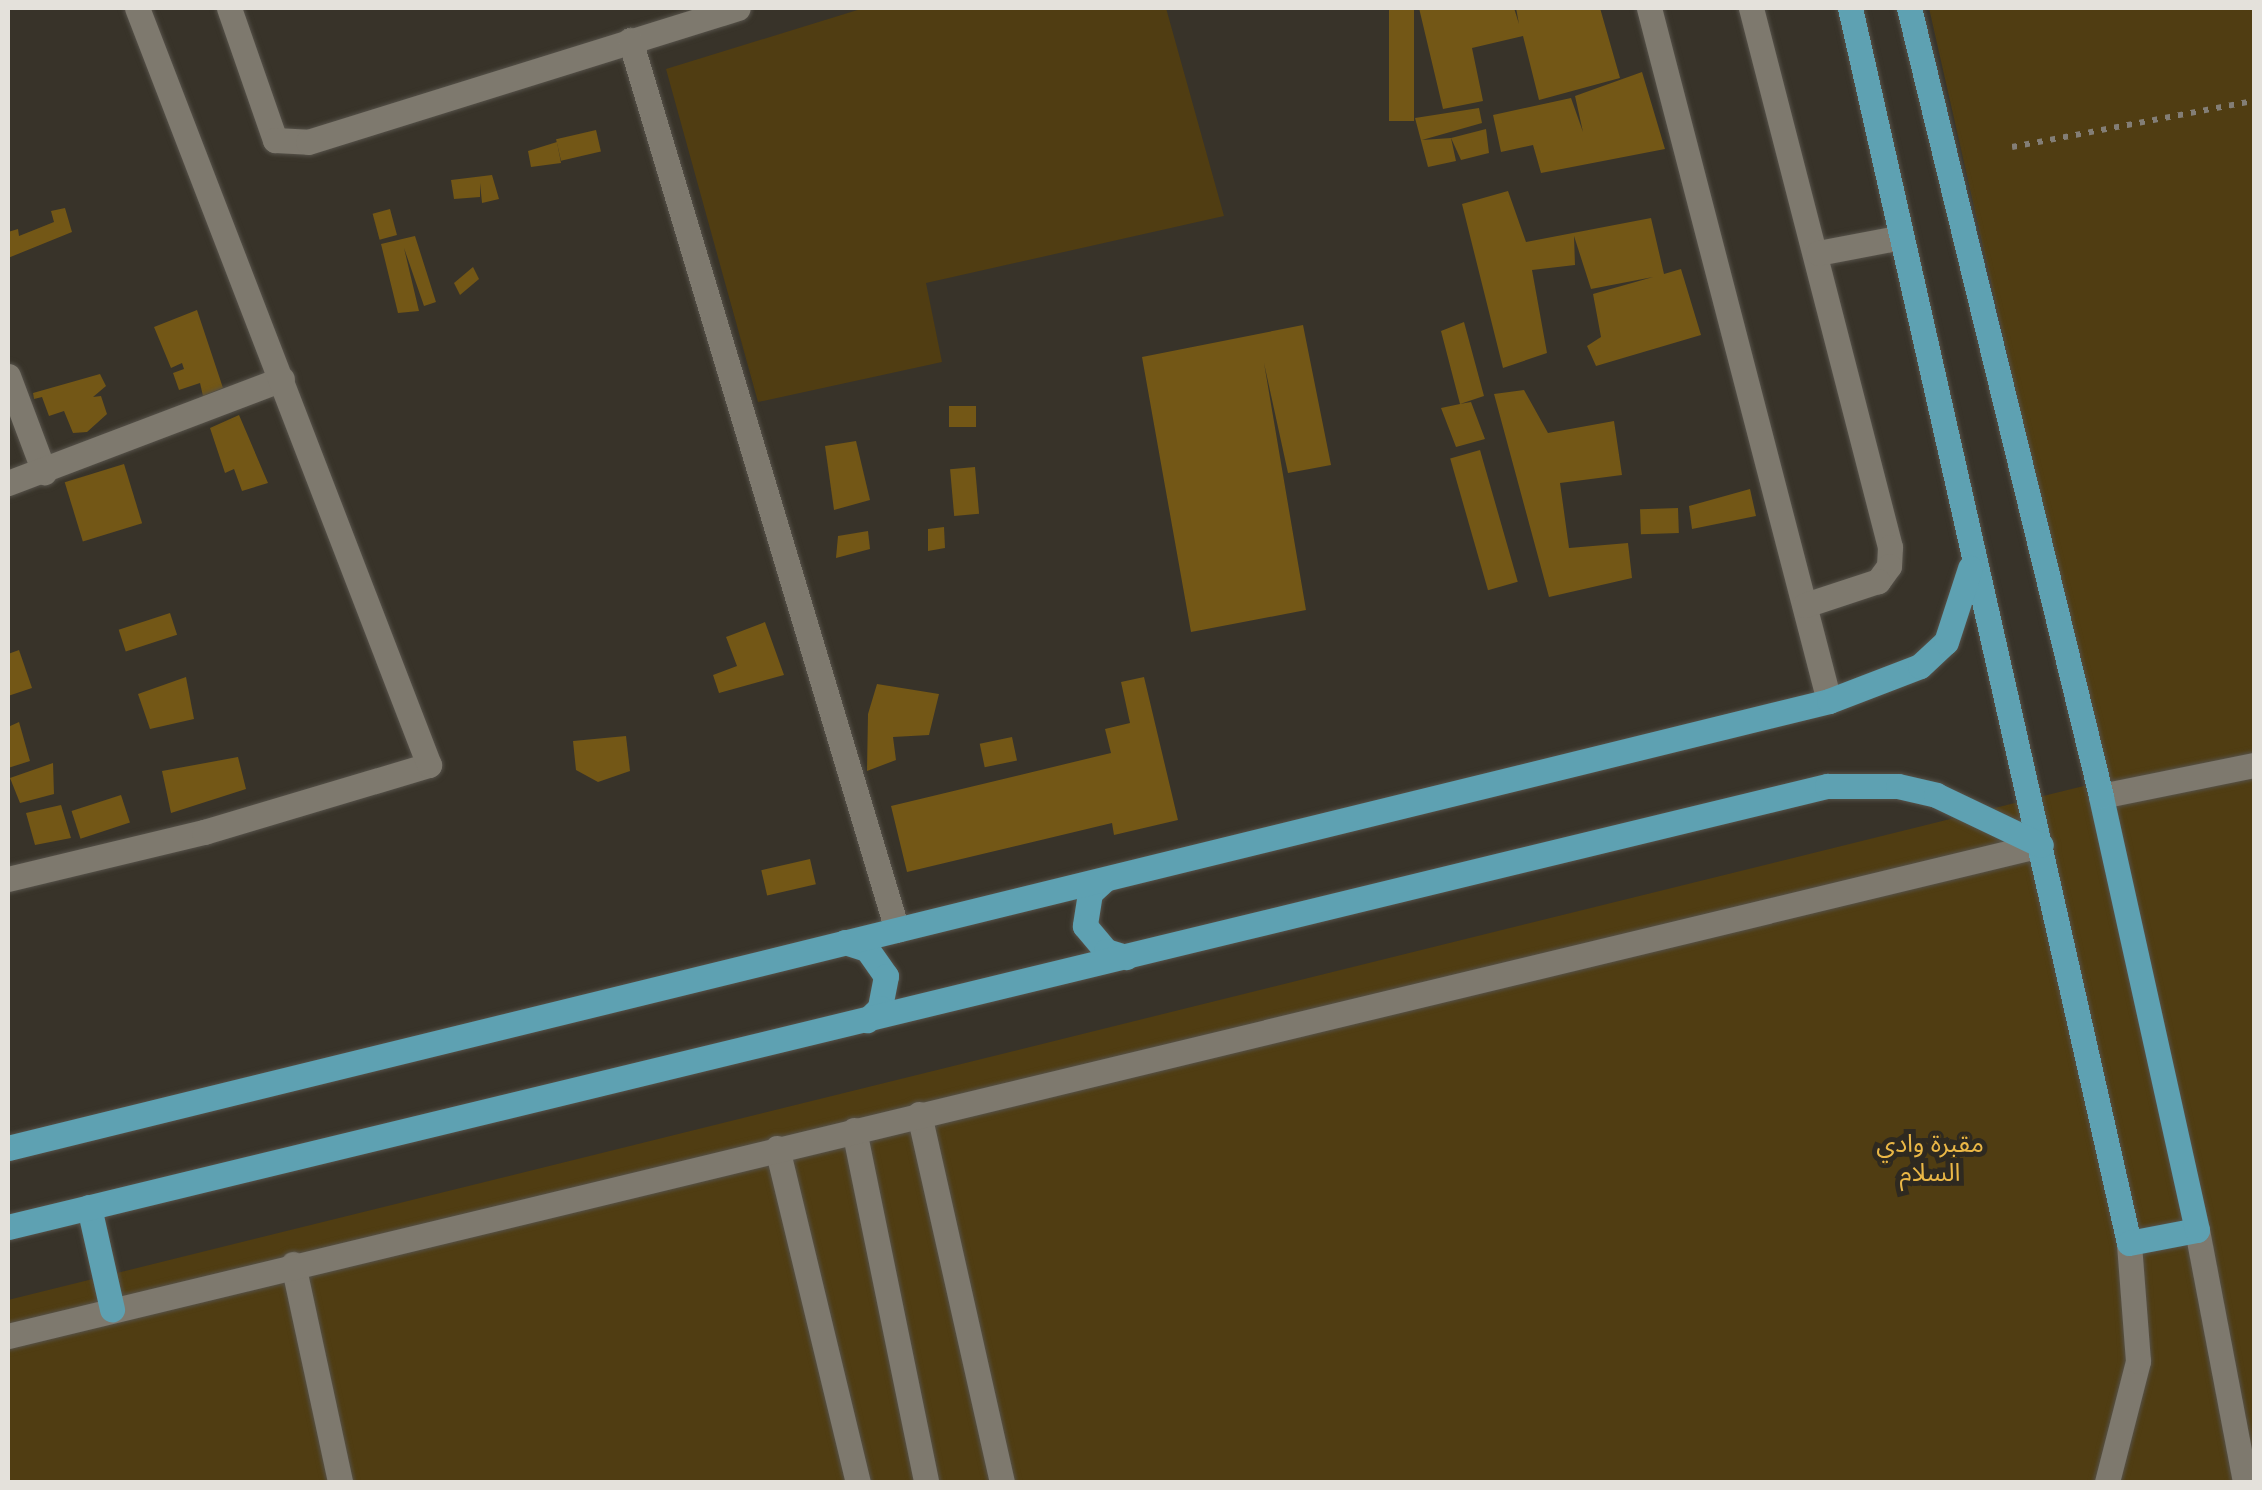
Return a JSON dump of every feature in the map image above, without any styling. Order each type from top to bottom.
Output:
[{"type":"main road","points":[[1850,8],[1897,238],[2041,845],[2129,1243],[2197,1230],[2101,796],[1909,8]]},
{"type":"main road","points":[[8,1148],[1830,700],[1920,666],[1946,642],[1972,563]]},
{"type":"main road","points":[[8,1227],[1827,786],[1898,786],[1936,795],[2041,845]]},
{"type":"main road","points":[[1104,880],[1090,893],[1086,926],[1106,951],[1126,957]]},
{"type":"main road","points":[[846,942],[867,949],[886,976],[880,1008],[867,1020]]},
{"type":"main road","points":[[89,1207],[112,1309]]},
{"type":"street","points":[[8,879],[204,832],[429,765],[137,8]]},
{"type":"street","points":[[229,8],[275,140],[308,142],[630,40],[694,13],[738,8]]},
{"type":"street","points":[[1649,8],[1830,700]]},
{"type":"street","points":[[1752,8],[1818,252],[1890,547],[1889,566],[1878,580],[1805,606]]},
{"type":"street","points":[[630,40],[897,930]]},
{"type":"street","points":[[1818,252],[1897,238]]},
{"type":"street","points":[[8,376],[44,472]]},
{"type":"street","points":[[8,484],[282,379]]},
{"type":"street","points":[[2101,796],[2254,765]]},
{"type":"street","points":[[8,1336],[292,1264],[2041,845]]},
{"type":"street","points":[[920,1114],[1002,1482]]},
{"type":"street","points":[[854,1130],[926,1482]]},
{"type":"street","points":[[777,1148],[858,1482]]},
{"type":"street","points":[[2197,1230],[2245,1482]]},
{"type":"street","points":[[2107,1482],[2138,1361],[2129,1243]]},
{"type":"street","points":[[292,1264],[340,1482]]},
{"type":"path","points":[[2012,147],[2254,101]]},
{"type":"green space","points":[[864,8],[1166,8],[1224,216],[926,283],[942,362],[758,402],[666,69]]},
{"type":"green space","name":"مقبرة وادي السلام","points":[[1929,8],[2254,8],[2254,1482],[8,1482],[8,1300],[2104,781]]},
{"type":"building","points":[[1389,8],[1414,8],[1414,121],[1389,121]]},
{"type":"building","points":[[1419,8],[1514,8],[1519,24],[1516,8],[1600,8],[1620,78],[1539,100],[1523,36],[1472,48],[1483,101],[1443,109]]},
{"type":"building","points":[[1642,72],[1665,149],[1541,173],[1533,145],[1501,152],[1493,115],[1571,98],[1583,132],[1575,96]]},
{"type":"building","points":[[1479,108],[1482,123],[1422,140],[1451,138],[1456,161],[1428,167],[1415,118]]},
{"type":"building","points":[[1486,129],[1489,153],[1461,160],[1451,138]]},
{"type":"building","points":[[596,130],[601,151],[561,161],[556,139]]},
{"type":"building","points":[[557,142],[561,163],[531,167],[528,151]]},
{"type":"building","points":[[492,175],[499,199],[482,203],[480,183],[480,197],[454,199],[451,180]]},
{"type":"building","points":[[1508,191],[1526,242],[1651,218],[1664,274],[1681,269],[1701,335],[1596,366],[1587,346],[1601,337],[1593,294],[1653,277],[1591,289],[1574,236],[1575,265],[1532,270],[1547,353],[1503,368],[1462,204]]},
{"type":"building","points":[[65,208],[72,232],[8,258],[8,232],[18,229],[19,236],[54,222],[51,211]]},
{"type":"building","points":[[390,209],[397,235],[380,240],[373,214]]},
{"type":"building","points":[[415,236],[436,302],[424,306],[404,248],[419,311],[398,313],[381,244]]},
{"type":"building","points":[[473,267],[479,279],[460,295],[454,283]]},
{"type":"building","points":[[197,310],[223,388],[203,396],[200,383],[179,390],[173,373],[184,369],[182,363],[171,368],[154,327]]},
{"type":"building","points":[[1464,322],[1484,396],[1460,404],[1441,331]]},
{"type":"building","points":[[1303,325],[1331,465],[1288,473],[1264,363],[1306,610],[1191,632],[1142,357]]},
{"type":"building","points":[[100,374],[106,386],[93,397],[101,396],[107,414],[87,432],[73,433],[64,411],[49,416],[42,397],[34,399],[33,393]]},
{"type":"building","points":[[1524,390],[1548,433],[1614,421],[1622,475],[1560,483],[1569,548],[1628,543],[1632,578],[1549,597],[1494,394]]},
{"type":"building","points":[[1471,402],[1485,439],[1456,447],[1441,408]]},
{"type":"building","points":[[949,406],[976,406],[976,427],[949,427]]},
{"type":"building","points":[[239,415],[268,483],[242,491],[234,469],[225,473],[210,428]]},
{"type":"building","points":[[856,441],[870,500],[834,510],[825,446]]},
{"type":"building","points":[[1480,450],[1518,582],[1488,590],[1450,459]]},
{"type":"building","points":[[124,464],[142,523],[83,541],[65,482]]},
{"type":"building","points":[[975,467],[979,514],[954,516],[950,469]]},
{"type":"building","points":[[1750,489],[1756,516],[1692,529],[1689,506]]},
{"type":"building","points":[[1678,508],[1679,533],[1641,534],[1640,509]]},
{"type":"building","points":[[944,527],[945,548],[928,551],[928,529]]},
{"type":"building","points":[[868,531],[870,549],[836,558],[838,536]]},
{"type":"building","points":[[170,613],[177,635],[126,652],[119,630]]},
{"type":"building","points":[[765,622],[784,675],[719,693],[713,675],[737,666],[726,637]]},
{"type":"building","points":[[19,650],[32,688],[8,696],[8,654]]},
{"type":"building","points":[[186,677],[194,719],[150,729],[138,694]]},
{"type":"building","points":[[1144,677],[1178,820],[1114,835],[1112,823],[907,872],[891,806],[1111,753],[1105,729],[1130,723],[1121,682]]},
{"type":"building","points":[[877,684],[939,694],[929,735],[893,737],[896,760],[867,771],[868,714]]},
{"type":"building","points":[[19,722],[30,761],[8,768],[8,727]]},
{"type":"building","points":[[626,736],[630,771],[598,782],[576,770],[573,741]]},
{"type":"building","points":[[1012,737],[1017,760],[985,767],[980,744]]},
{"type":"building","points":[[238,757],[246,789],[171,813],[162,771]]},
{"type":"building","points":[[53,763],[54,794],[20,803],[10,778]]},
{"type":"building","points":[[121,795],[130,823],[81,839],[72,811]]},
{"type":"building","points":[[61,805],[71,838],[35,845],[26,813]]},
{"type":"building","points":[[810,859],[816,884],[767,896],[761,870]]}]
